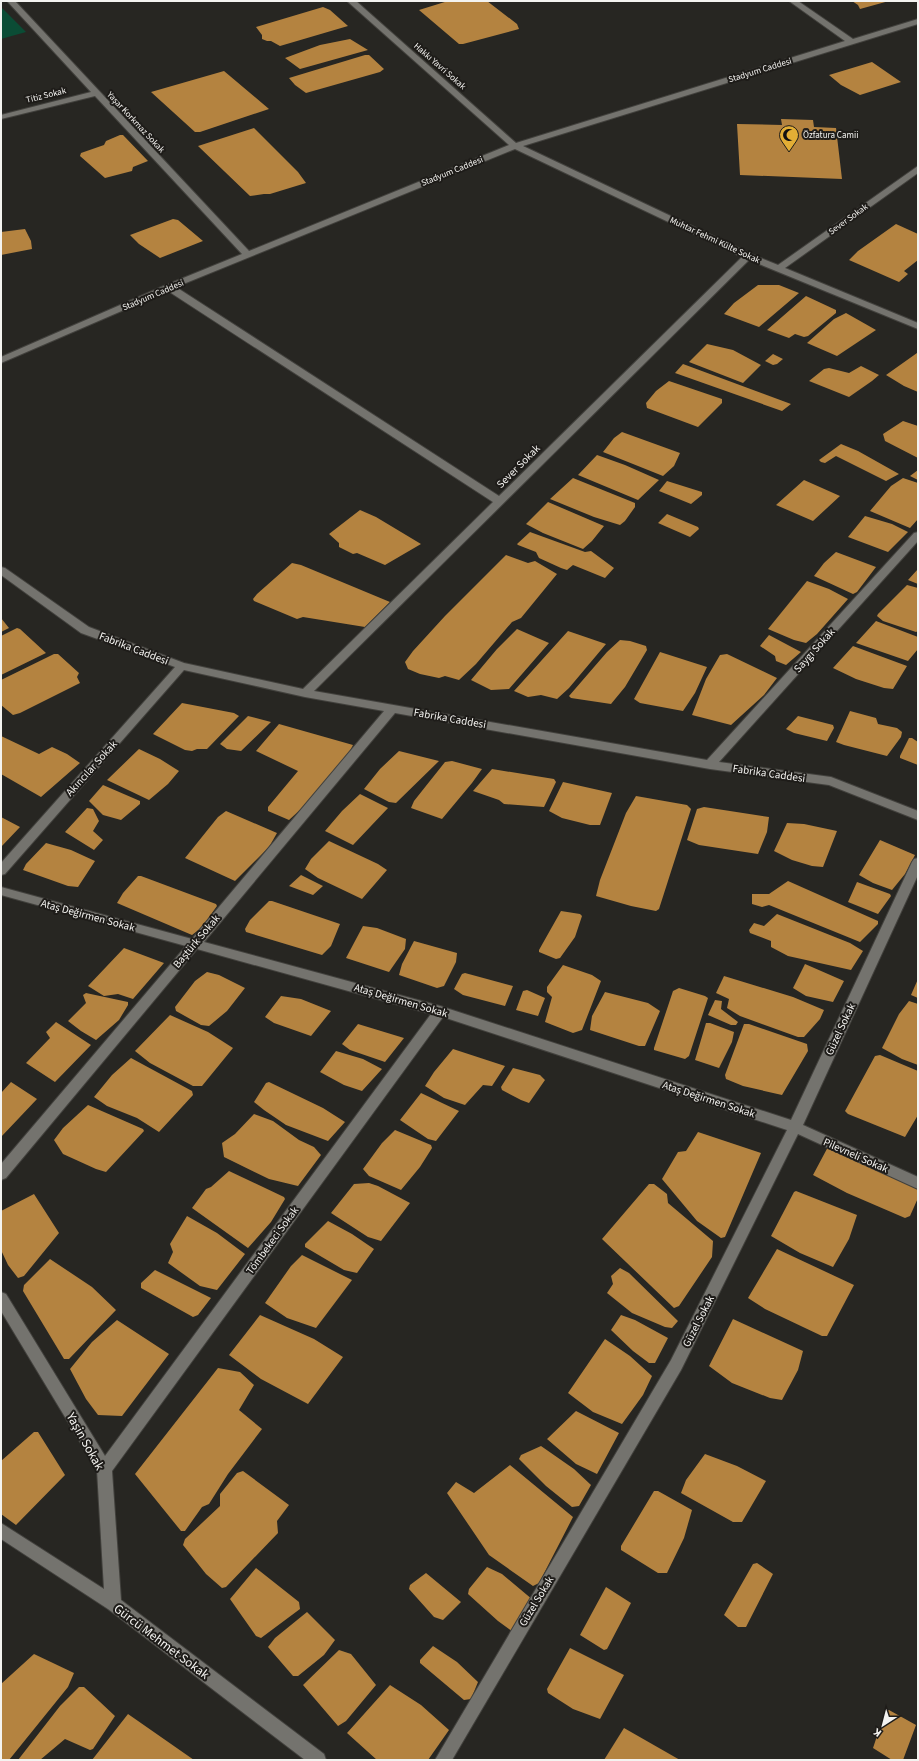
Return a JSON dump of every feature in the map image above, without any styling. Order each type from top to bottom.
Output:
[{"type":"street","name":"Yaşar Korkmaz Sokak","points":[[11,1],[95,93],[248,255]]},
{"type":"street","name":"Hakkı Yavri Sokak","points":[[351,1],[515,146]]},
{"type":"street","points":[[793,1],[852,42]]},
{"type":"street","name":"Stadyum Caddesi","points":[[1,360],[169,287],[515,146],[918,21]]},
{"type":"street","name":"Titiz Sokak","points":[[1,117],[95,93]]},
{"type":"street","name":"Muhtar Fehmi Külte Sokak","points":[[515,146],[748,256],[918,326]]},
{"type":"street","name":"Sever Sokak","points":[[778,269],[918,169]]},
{"type":"street","name":"Sever Sokak","points":[[305,692],[748,256]]},
{"type":"street","points":[[169,287],[500,501]]},
{"type":"street","name":"Saygı Sokak","points":[[710,764],[918,535]]},
{"type":"street","name":"Fabrika Caddesi","points":[[1,570],[85,630],[182,666],[305,692],[393,708],[710,764],[831,781],[918,816]]},
{"type":"street","name":"Akıncılar Sokak","points":[[1,870],[182,666]]},
{"type":"street","name":"Baştürk Sokak","points":[[1,1174],[393,708]]},
{"type":"street","name":"Güzel Sokak","points":[[443,1760],[676,1365],[795,1127],[918,862]]},
{"type":"street","name":"Ataş Değirmen Sokak","points":[[1,891],[440,1011],[795,1127]]},
{"type":"street","name":"Tömbekeci Sokak","points":[[104,1469],[440,1011]]},
{"type":"street","name":"Pilevneli Sokak","points":[[795,1127],[918,1183]]},
{"type":"street","name":"Yaşin Sokak","points":[[1,1298],[104,1469],[113,1604]]},
{"type":"street","name":"Gürcü Mehmet Sokak","points":[[1,1530],[113,1604],[318,1760]]},
{"type":"green space","points":[[1,7],[26,32],[1,39]]},
{"type":"building","points":[[448,1],[487,1],[517,24],[519,29],[459,44],[419,10]]},
{"type":"building","points":[[852,1],[889,1],[860,9],[858,5]]},
{"type":"building","points":[[323,7],[330,10],[348,26],[280,46],[271,41],[262,39],[262,35],[256,27]]},
{"type":"building","points":[[350,39],[368,50],[300,69],[285,58],[320,45]]},
{"type":"building","points":[[369,55],[384,69],[380,72],[306,93],[295,85],[289,78]]},
{"type":"building","points":[[872,62],[901,82],[860,95],[841,85],[829,75]]},
{"type":"building","points":[[224,71],[269,109],[200,132],[195,132],[151,92]]},
{"type":"building","name":"Özfatura Camii","points":[[781,119],[813,120],[814,127],[836,128],[842,179],[740,175],[737,124],[782,125]]},
{"type":"building","points":[[254,128],[298,172],[306,183],[270,194],[250,196],[198,146]]},
{"type":"building","points":[[123,135],[148,161],[133,167],[132,171],[105,178],[80,156],[81,153],[104,145],[106,141]]},
{"type":"building","points":[[173,219],[178,220],[203,241],[160,258],[139,244],[130,235]]},
{"type":"building","points":[[896,224],[918,234],[918,260],[904,271],[908,274],[899,282],[849,260],[858,251]]},
{"type":"building","points":[[25,229],[31,241],[32,249],[1,255],[1,232]]},
{"type":"building","points":[[758,285],[779,285],[799,293],[759,327],[724,314],[734,303]]},
{"type":"building","points":[[806,296],[836,310],[836,313],[808,336],[804,337],[795,334],[789,338],[767,330]]},
{"type":"building","points":[[846,313],[876,330],[837,356],[807,343],[834,319]]},
{"type":"building","points":[[707,344],[733,350],[761,365],[743,383],[689,362]]},
{"type":"building","points":[[917,353],[918,392],[904,386],[886,375]]},
{"type":"building","points":[[773,354],[783,359],[777,364],[773,365],[765,361]]},
{"type":"building","points":[[683,364],[791,404],[782,411],[675,373]]},
{"type":"building","points":[[861,366],[879,375],[849,397],[809,381],[824,369],[829,368],[849,373]]},
{"type":"building","points":[[669,381],[722,399],[722,403],[698,427],[647,408],[646,403],[656,391]]},
{"type":"building","points":[[903,421],[918,426],[918,458],[885,441],[883,434]]},
{"type":"building","points":[[622,432],[680,453],[674,466],[663,476],[603,452],[614,438]]},
{"type":"building","points":[[841,444],[858,451],[899,474],[886,481],[836,456],[825,463],[819,460]]},
{"type":"building","points":[[597,455],[659,480],[638,500],[578,475]]},
{"type":"building","points":[[918,470],[918,480],[910,476]]},
{"type":"building","points":[[573,478],[635,503],[635,507],[625,521],[620,525],[594,517],[550,499]]},
{"type":"building","points":[[903,478],[918,483],[918,519],[910,528],[870,511],[891,486]]},
{"type":"building","points":[[804,480],[840,496],[813,521],[776,505]]},
{"type":"building","points":[[667,481],[702,492],[702,495],[691,504],[659,491]]},
{"type":"building","points":[[548,502],[604,526],[592,541],[583,549],[543,533],[526,524]]},
{"type":"building","points":[[360,510],[376,517],[421,544],[385,565],[357,553],[353,554],[339,547],[339,543],[329,534]]},
{"type":"building","points":[[667,514],[698,527],[699,529],[690,537],[658,523]]},
{"type":"building","points":[[865,516],[892,524],[908,532],[888,552],[848,537]]},
{"type":"building","points":[[530,532],[585,552],[591,551],[614,568],[605,578],[573,565],[567,570],[561,568],[539,558],[536,552],[517,544]]},
{"type":"building","points":[[836,552],[876,567],[857,592],[853,594],[814,576],[824,563]]},
{"type":"building","points":[[506,555],[528,563],[535,561],[557,574],[521,618],[512,622],[476,664],[459,680],[445,676],[439,678],[420,674],[408,669],[405,662],[413,651],[445,616]]},
{"type":"building","points":[[292,563],[301,565],[390,602],[365,627],[303,617],[297,619],[254,601],[253,599],[257,594]]},
{"type":"building","points":[[918,569],[918,584],[908,580]]},
{"type":"building","points":[[807,581],[829,589],[848,599],[817,634],[806,643],[794,640],[768,629]]},
{"type":"building","points":[[907,585],[918,588],[918,631],[916,632],[883,621],[877,616]]},
{"type":"building","points":[[1,618],[9,628],[1,632]]},
{"type":"building","points":[[876,621],[918,637],[918,649],[908,661],[856,643]]},
{"type":"building","points":[[17,628],[20,629],[46,653],[1,675],[1,636]]},
{"type":"building","points":[[517,629],[549,643],[509,689],[491,690],[471,680],[497,649]]},
{"type":"building","points":[[568,631],[606,644],[569,688],[557,699],[541,695],[528,697],[514,691]]},
{"type":"building","points":[[769,635],[801,652],[786,665],[776,661],[775,656],[760,646]]},
{"type":"building","points":[[620,640],[630,641],[646,646],[647,650],[625,687],[611,704],[571,698],[569,696],[607,652]]},
{"type":"building","points":[[853,646],[907,666],[893,689],[884,688],[856,679],[833,668]]},
{"type":"building","points":[[660,652],[707,667],[695,693],[683,711],[640,703],[634,699]]},
{"type":"building","points":[[54,654],[58,654],[79,673],[77,677],[80,683],[20,713],[13,715],[1,705],[1,680]]},
{"type":"building","points":[[727,654],[777,678],[764,695],[731,725],[692,715],[706,679],[720,655]]},
{"type":"building","points":[[182,703],[234,713],[239,716],[207,749],[197,749],[192,751],[185,750],[153,734]]},
{"type":"building","points":[[850,711],[876,718],[878,724],[897,728],[902,732],[901,737],[887,756],[836,742]]},
{"type":"building","points":[[248,716],[271,722],[241,751],[227,749],[220,744]]},
{"type":"building","points":[[798,716],[833,725],[834,728],[827,741],[794,733],[786,729]]},
{"type":"building","points":[[279,724],[353,745],[349,753],[302,808],[289,820],[268,811],[268,807],[298,771],[256,751]]},
{"type":"building","points":[[1,736],[39,754],[52,747],[67,754],[80,763],[41,797],[1,774]]},
{"type":"building","points":[[909,738],[912,738],[918,742],[918,765],[900,758]]},
{"type":"building","points":[[139,749],[160,759],[179,771],[168,784],[149,800],[107,780]]},
{"type":"building","points":[[399,751],[439,761],[396,803],[389,802],[364,789],[380,769]]},
{"type":"building","points":[[452,761],[482,769],[442,819],[411,808],[414,801],[445,762]]},
{"type":"building","points":[[492,769],[554,779],[556,782],[544,807],[504,804],[499,800],[473,791]]},
{"type":"building","points":[[563,782],[612,793],[600,825],[590,825],[562,818],[549,811]]},
{"type":"building","points":[[103,785],[140,801],[140,804],[121,820],[103,815],[89,801]]},
{"type":"building","points":[[360,794],[388,808],[353,845],[325,831],[342,811]]},
{"type":"building","points":[[636,796],[687,805],[691,809],[659,909],[656,911],[631,906],[596,896],[600,880],[626,813]]},
{"type":"building","points":[[704,807],[769,817],[767,832],[758,854],[699,845],[687,840],[697,809]]},
{"type":"building","points":[[87,808],[93,809],[99,821],[93,831],[103,840],[94,850],[65,832]]},
{"type":"building","points":[[226,811],[277,833],[269,847],[235,881],[185,858],[218,817]]},
{"type":"building","points":[[1,817],[20,827],[1,847]]},
{"type":"building","points":[[787,823],[804,824],[837,831],[823,867],[812,866],[792,860],[774,851]]},
{"type":"building","points":[[880,840],[915,855],[905,874],[892,890],[873,883],[859,875]]},
{"type":"building","points":[[329,841],[378,864],[387,870],[362,899],[318,878],[305,869],[311,859]]},
{"type":"building","points":[[46,843],[71,850],[95,861],[78,887],[68,886],[23,870],[26,864]]},
{"type":"building","points":[[301,875],[323,886],[313,895],[289,886]]},
{"type":"building","points":[[138,876],[216,904],[217,906],[201,928],[192,935],[117,903],[123,893]]},
{"type":"building","points":[[788,881],[878,921],[878,924],[860,942],[769,905],[762,907],[752,904],[752,894],[769,894]]},
{"type":"building","points":[[857,882],[890,894],[891,896],[878,914],[848,902]]},
{"type":"building","points":[[269,901],[340,924],[331,946],[322,955],[246,932],[245,929],[250,920]]},
{"type":"building","points":[[561,911],[580,914],[582,916],[575,937],[560,958],[556,959],[539,952],[539,950]]},
{"type":"building","points":[[777,914],[850,943],[863,951],[851,970],[788,956],[771,947],[771,941],[750,933],[749,930],[754,923],[764,926]]},
{"type":"building","points":[[363,926],[377,928],[406,939],[405,949],[389,972],[346,958]]},
{"type":"building","points":[[414,941],[457,953],[456,962],[444,986],[437,988],[399,975],[402,964]]},
{"type":"building","points":[[124,948],[164,963],[133,999],[118,994],[104,996],[88,986]]},
{"type":"building","points":[[805,964],[844,981],[833,1002],[806,996],[793,988]]},
{"type":"building","points":[[563,965],[592,975],[601,981],[582,1030],[573,1033],[545,1022],[552,997],[547,992],[547,987]]},
{"type":"building","points":[[207,972],[219,975],[245,988],[227,1011],[209,1026],[201,1025],[176,1011],[175,1007],[195,981]]},
{"type":"building","points":[[465,973],[513,986],[505,1006],[463,995],[454,989],[462,974]]},
{"type":"building","points":[[724,976],[793,997],[824,1010],[820,1019],[804,1037],[798,1037],[740,1016],[727,1008],[729,999],[716,993]]},
{"type":"building","points":[[918,979],[918,998],[911,995]]},
{"type":"building","points":[[679,988],[708,998],[689,1056],[685,1059],[654,1050],[673,991]]},
{"type":"building","points":[[527,990],[545,998],[538,1016],[516,1010],[523,991]]},
{"type":"building","points":[[605,992],[648,1003],[660,1011],[645,1046],[639,1046],[590,1030],[592,1016]]},
{"type":"building","points":[[86,993],[128,1002],[128,1005],[119,1020],[96,1040],[68,1021],[86,1003],[83,995]]},
{"type":"building","points":[[281,996],[301,999],[331,1011],[311,1036],[274,1023],[265,1017]]},
{"type":"building","points":[[715,1000],[722,1001],[721,1009],[738,1022],[736,1025],[731,1025],[708,1015]]},
{"type":"building","points":[[909,1001],[918,1004],[918,1065],[902,1059],[882,1048],[899,1014]]},
{"type":"building","points":[[170,1015],[208,1032],[233,1048],[202,1086],[193,1086],[150,1063],[135,1051]]},
{"type":"building","points":[[56,1022],[91,1045],[55,1082],[26,1063],[50,1038],[46,1032]]},
{"type":"building","points":[[706,1023],[710,1023],[734,1032],[732,1042],[719,1068],[695,1060]]},
{"type":"building","points":[[358,1024],[404,1038],[385,1062],[350,1050],[342,1044]]},
{"type":"building","points":[[744,1024],[749,1024],[807,1044],[808,1051],[782,1095],[743,1086],[726,1079],[725,1075]]},
{"type":"building","points":[[453,1049],[505,1066],[492,1086],[483,1085],[465,1105],[444,1098],[425,1086],[434,1072]]},
{"type":"building","points":[[336,1051],[363,1059],[382,1069],[362,1091],[344,1085],[320,1072]]},
{"type":"building","points":[[880,1055],[918,1071],[918,1115],[905,1137],[848,1114],[845,1111],[875,1056]]},
{"type":"building","points":[[131,1058],[192,1091],[193,1095],[159,1132],[137,1118],[107,1106],[94,1097],[112,1075]]},
{"type":"building","points":[[513,1068],[540,1075],[545,1080],[529,1103],[502,1090],[501,1087]]},
{"type":"building","points":[[11,1082],[37,1099],[1,1137],[1,1093]]},
{"type":"building","points":[[269,1082],[323,1108],[345,1122],[328,1141],[286,1125],[254,1102],[266,1083]]},
{"type":"building","points":[[421,1093],[459,1111],[436,1141],[428,1139],[400,1120]]},
{"type":"building","points":[[88,1105],[143,1129],[144,1131],[106,1172],[63,1154],[54,1140],[63,1128]]},
{"type":"building","points":[[254,1114],[273,1121],[299,1140],[314,1147],[321,1155],[298,1186],[269,1179],[224,1157],[222,1143],[235,1134]]},
{"type":"building","points":[[395,1130],[431,1145],[432,1148],[420,1167],[401,1190],[369,1176],[363,1169],[382,1143]]},
{"type":"building","points":[[698,1132],[761,1153],[725,1237],[721,1238],[697,1221],[662,1179],[678,1152],[686,1151]]},
{"type":"building","points":[[829,1145],[918,1185],[918,1198],[910,1216],[905,1218],[847,1193],[813,1175]]},
{"type":"building","points":[[229,1171],[284,1197],[285,1199],[271,1222],[248,1248],[192,1208],[206,1189],[211,1187]]},
{"type":"building","points":[[369,1183],[378,1186],[410,1203],[381,1241],[368,1237],[331,1213],[354,1184]]},
{"type":"building","points":[[649,1184],[654,1184],[667,1194],[668,1203],[713,1241],[712,1257],[679,1306],[674,1308],[602,1239]]},
{"type":"building","points":[[796,1191],[857,1215],[849,1239],[833,1267],[800,1253],[771,1236],[794,1192]]},
{"type":"building","points":[[34,1194],[59,1233],[24,1276],[18,1278],[8,1265],[1,1250],[1,1211]]},
{"type":"building","points":[[187,1216],[217,1233],[245,1254],[217,1290],[200,1286],[168,1263],[173,1252],[170,1244]]},
{"type":"building","points":[[328,1221],[352,1234],[374,1249],[357,1273],[344,1270],[305,1247],[305,1244]]},
{"type":"building","points":[[777,1249],[854,1285],[827,1336],[822,1336],[765,1309],[748,1298]]},
{"type":"building","points":[[302,1255],[352,1280],[316,1328],[287,1318],[265,1303],[291,1266]]},
{"type":"building","points":[[50,1259],[92,1287],[116,1310],[69,1359],[64,1359],[23,1291],[24,1285]]},
{"type":"building","points":[[620,1268],[629,1273],[678,1321],[672,1328],[665,1327],[632,1313],[607,1293],[613,1284],[611,1276]]},
{"type":"building","points":[[155,1270],[211,1298],[198,1315],[193,1317],[141,1288],[141,1283]]},
{"type":"building","points":[[260,1315],[314,1339],[343,1357],[308,1404],[261,1379],[229,1355]]},
{"type":"building","points":[[621,1315],[635,1320],[668,1338],[655,1363],[649,1363],[633,1351],[611,1330]]},
{"type":"building","points":[[733,1319],[803,1351],[798,1370],[782,1400],[770,1398],[732,1383],[709,1366]]},
{"type":"building","points":[[117,1320],[169,1354],[122,1416],[98,1415],[86,1399],[70,1369],[92,1342]]},
{"type":"building","points":[[605,1339],[630,1356],[652,1376],[643,1395],[622,1424],[593,1412],[568,1393]]},
{"type":"building","points":[[218,1368],[240,1372],[254,1385],[239,1410],[262,1429],[228,1474],[209,1504],[202,1507],[185,1531],[181,1531],[135,1474]]},
{"type":"building","points":[[576,1411],[619,1433],[597,1474],[576,1464],[547,1439]]},
{"type":"building","points":[[34,1432],[38,1432],[65,1475],[16,1525],[1,1514],[1,1461]]},
{"type":"building","points":[[541,1446],[574,1469],[591,1485],[579,1506],[572,1507],[546,1486],[519,1459],[521,1455]]},
{"type":"building","points":[[705,1454],[737,1466],[766,1481],[742,1522],[733,1522],[681,1493],[686,1480]]},
{"type":"building","points":[[510,1465],[573,1517],[539,1583],[533,1586],[489,1555],[447,1493],[456,1482],[474,1493]]},
{"type":"building","points":[[243,1471],[289,1505],[277,1521],[278,1533],[226,1587],[222,1588],[206,1574],[183,1545],[185,1539],[220,1506],[220,1494],[237,1473]]},
{"type":"building","points":[[654,1491],[658,1491],[692,1510],[684,1538],[667,1573],[658,1573],[621,1550],[621,1546]]},
{"type":"building","points":[[757,1563],[773,1574],[746,1627],[738,1627],[724,1615],[753,1564]]},
{"type":"building","points":[[487,1567],[502,1574],[533,1600],[513,1632],[498,1621],[468,1594],[469,1589]]},
{"type":"building","points":[[256,1568],[299,1602],[300,1609],[261,1638],[256,1636],[230,1599]]},
{"type":"building","points":[[426,1573],[461,1602],[443,1620],[434,1617],[409,1589],[410,1585]]},
{"type":"building","points":[[606,1587],[631,1603],[607,1649],[604,1650],[580,1635]]},
{"type":"building","points":[[307,1612],[335,1640],[324,1655],[298,1676],[293,1676],[268,1647],[275,1638]]},
{"type":"building","points":[[433,1646],[457,1662],[478,1682],[471,1699],[464,1700],[420,1663],[420,1660]]},
{"type":"building","points":[[570,1648],[624,1675],[600,1719],[573,1709],[548,1693],[547,1689]]},
{"type":"building","points":[[339,1650],[351,1654],[376,1685],[346,1721],[338,1726],[303,1685]]},
{"type":"building","points":[[34,1654],[74,1673],[68,1687],[9,1760],[1,1760],[1,1684]]},
{"type":"building","points":[[390,1685],[421,1705],[449,1730],[428,1760],[377,1760],[347,1733]]},
{"type":"building","points":[[79,1687],[84,1687],[115,1716],[93,1749],[90,1750],[65,1739],[40,1760],[18,1760],[60,1706]]},
{"type":"building","points":[[889,1710],[916,1725],[903,1760],[892,1760],[873,1748],[885,1712]]},
{"type":"building","points":[[128,1714],[194,1760],[92,1760]]},
{"type":"building","points":[[624,1728],[680,1760],[604,1760]]},
{"type":"place","name":"Özfatura Camii","points":[[789,152]]}]
